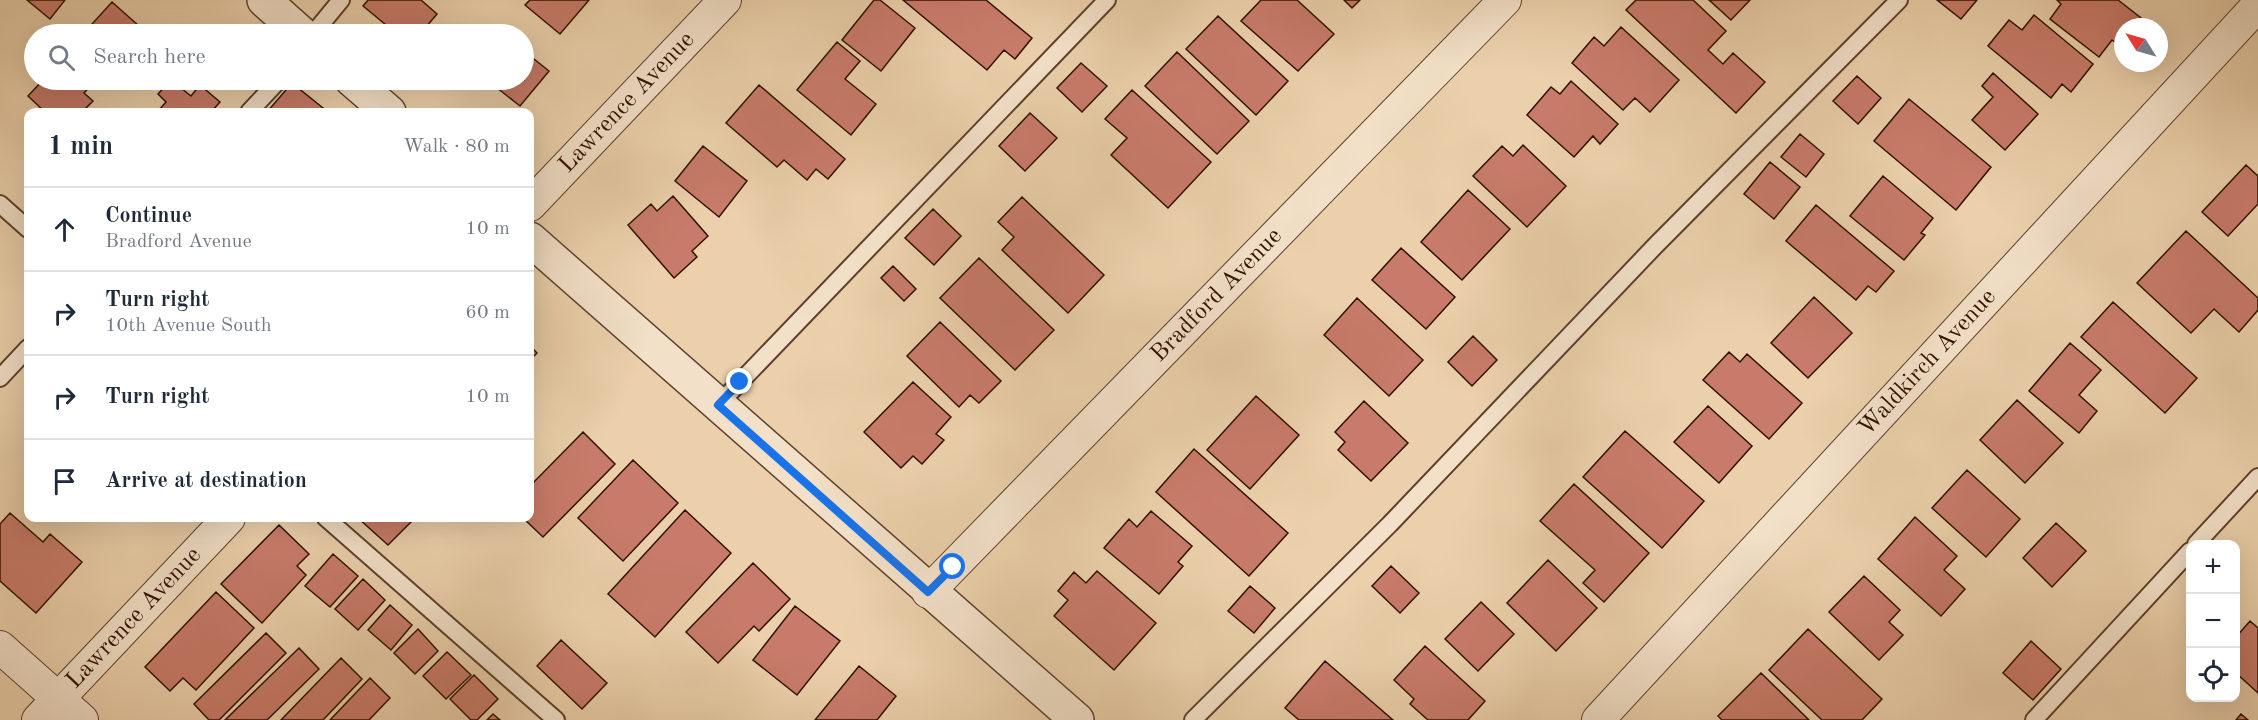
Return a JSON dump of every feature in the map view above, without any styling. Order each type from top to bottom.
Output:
[{"type":"street","points":[[264,0],[291,24]]},
{"type":"street","name":"Lawrence Avenue","points":[[534,200],[725,0]]},
{"type":"street","name":"Bradford Avenue","points":[[928,592],[1505,0]]},
{"type":"street","name":"Waldkirch Avenue","points":[[1598,720],[2258,5]]},
{"type":"street","points":[[364,90],[384,108]]},
{"type":"street","points":[[534,243],[928,592],[1077,720]]},
{"type":"street","name":"Lawrence Avenue","points":[[48,709],[225,522]]},
{"type":"street","points":[[0,647],[48,709],[82,720]]},
{"type":"lane","points":[[322,24],[341,0]]},
{"type":"lane","points":[[718,405],[1107,0]]},
{"type":"lane","points":[[1193,720],[1390,524],[1655,246],[1899,0]]},
{"type":"lane","points":[[253,108],[270,90]]},
{"type":"lane","points":[[0,204],[24,225]]},
{"type":"lane","points":[[0,378],[24,352]]},
{"type":"lane","points":[[2200,540],[2258,477]]},
{"type":"lane","points":[[331,522],[556,720]]},
{"type":"lane","points":[[2034,720],[2186,554]]},
{"type":"building","points":[[27,0],[65,0],[50,19]]},
{"type":"building","points":[[368,0],[421,0],[437,14],[428,24],[385,24],[363,6]]},
{"type":"building","points":[[530,0],[589,0],[560,34],[525,5]]},
{"type":"building","points":[[874,0],[880,0],[915,28],[881,71],[842,40]]},
{"type":"building","points":[[903,0],[986,0],[1032,38],[1015,59],[1004,50],[987,70]]},
{"type":"building","points":[[1261,0],[1297,0],[1334,34],[1298,71],[1241,21]]},
{"type":"building","points":[[1344,0],[1360,0],[1352,8]]},
{"type":"building","points":[[1636,0],[1693,0],[1726,31],[1708,50],[1723,64],[1733,53],[1765,82],[1736,113],[1626,10]]},
{"type":"building","points":[[1709,0],[1750,0],[1731,20]]},
{"type":"building","points":[[1937,0],[1977,0],[1961,19]]},
{"type":"building","points":[[2057,0],[2118,0],[2141,18],[2114,18],[2114,42],[2112,40],[2099,57],[2050,19],[2061,4]]},
{"type":"building","points":[[112,2],[137,24],[92,24]]},
{"type":"building","points":[[2034,15],[2093,64],[2071,92],[2062,84],[2051,98],[1988,46],[2009,20],[2022,30]]},
{"type":"building","points":[[1218,16],[1288,81],[1256,115],[1186,49]]},
{"type":"building","points":[[1621,27],[1679,80],[1650,112],[1635,98],[1623,110],[1572,63],[1594,37],[1604,46]]},
{"type":"building","points":[[837,42],[860,61],[845,79],[876,104],[851,135],[797,90]]},
{"type":"building","points":[[1177,52],[1249,121],[1217,154],[1145,86]]},
{"type":"building","points":[[534,59],[549,71],[534,89]]},
{"type":"building","points":[[1081,63],[1107,86],[1082,112],[1057,88]]},
{"type":"building","points":[[1993,73],[2038,114],[2005,150],[1972,120],[1993,97],[1982,86]]},
{"type":"building","points":[[1857,76],[1881,98],[1858,124],[1833,101]]},
{"type":"building","points":[[1571,81],[1618,124],[1600,144],[1593,136],[1574,157],[1527,115],[1551,87],[1560,94]]},
{"type":"building","points":[[759,85],[845,159],[828,179],[816,169],[807,180],[784,160],[777,167],[726,123]]},
{"type":"building","points":[[34,90],[87,90],[84,93],[93,101],[86,108],[41,108],[28,96]]},
{"type":"building","points":[[162,90],[184,90],[191,96],[196,90],[206,90],[220,102],[215,108],[161,108],[166,102],[158,94]]},
{"type":"building","points":[[286,90],[301,90],[323,108],[270,108]]},
{"type":"building","points":[[500,90],[533,90],[520,106]]},
{"type":"building","points":[[1132,90],[1211,162],[1168,208],[1111,155],[1127,138],[1105,119]]},
{"type":"building","points":[[1909,99],[1991,167],[1956,210],[1874,141]]},
{"type":"building","points":[[1030,113],[1057,138],[1025,171],[999,146]]},
{"type":"building","points":[[1800,134],[1824,154],[1806,177],[1781,157]]},
{"type":"building","points":[[1523,145],[1566,186],[1527,227],[1473,176],[1502,146],[1513,156]]},
{"type":"building","points":[[703,146],[747,181],[719,217],[675,181]]},
{"type":"building","points":[[1770,162],[1800,187],[1774,219],[1744,194]]},
{"type":"building","points":[[2246,165],[2258,176],[2258,204],[2228,236],[2202,212]]},
{"type":"building","points":[[1883,176],[1933,218],[1921,233],[1925,235],[1904,260],[1850,216]]},
{"type":"building","points":[[1468,190],[1510,229],[1462,280],[1421,242]]},
{"type":"building","points":[[673,196],[708,236],[692,251],[697,257],[674,278],[628,225],[651,204],[657,211]]},
{"type":"building","points":[[1022,197],[1104,275],[1068,313],[1002,250],[1014,237],[998,222]]},
{"type":"building","points":[[1816,205],[1894,271],[1876,292],[1868,286],[1856,300],[1786,241]]},
{"type":"building","points":[[933,209],[961,236],[934,265],[905,238]]},
{"type":"building","points":[[2186,231],[2258,298],[2258,310],[2239,332],[2214,309],[2191,333],[2137,283]]},
{"type":"building","points":[[1401,248],[1455,297],[1426,329],[1372,280]]},
{"type":"building","points":[[979,258],[1054,330],[1015,370],[940,298]]},
{"type":"building","points":[[893,266],[916,289],[904,301],[881,278]]},
{"type":"building","points":[[1814,297],[1852,333],[1808,378],[1771,343]]},
{"type":"building","points":[[1357,298],[1423,360],[1389,396],[1324,335]]},
{"type":"building","points":[[2113,302],[2197,378],[2165,413],[2081,337]]},
{"type":"building","points":[[940,322],[1001,381],[979,403],[970,395],[959,407],[907,356]]},
{"type":"building","points":[[1473,336],[1497,360],[1472,386],[1448,362]]},
{"type":"building","points":[[2070,343],[2101,370],[2079,395],[2097,411],[2079,433],[2029,391]]},
{"type":"building","points":[[1729,352],[1740,362],[1747,354],[1802,403],[1769,439],[1703,380]]},
{"type":"building","points":[[913,382],[951,417],[936,434],[944,440],[922,464],[913,456],[901,468],[864,432]]},
{"type":"building","points":[[1256,396],[1299,435],[1250,489],[1207,450]]},
{"type":"building","points":[[2017,400],[2063,443],[2025,483],[1980,440]]},
{"type":"building","points":[[1364,401],[1408,443],[1371,481],[1338,450],[1345,442],[1335,432]]},
{"type":"building","points":[[1708,406],[1752,446],[1719,483],[1674,442]]},
{"type":"building","points":[[1625,431],[1704,501],[1662,548],[1583,477]]},
{"type":"building","points":[[583,432],[615,464],[543,537],[527,522],[534,522],[534,482]]},
{"type":"building","points":[[1194,449],[1288,533],[1249,576],[1156,492]]},
{"type":"building","points":[[633,460],[678,503],[623,561],[578,518]]},
{"type":"building","points":[[1967,470],[2020,519],[1986,557],[1932,508]]},
{"type":"building","points":[[1574,484],[1649,553],[1604,602],[1583,583],[1595,570],[1540,521]]},
{"type":"building","points":[[685,510],[731,553],[655,637],[608,594]]},
{"type":"building","points":[[1151,511],[1192,546],[1178,562],[1183,566],[1159,594],[1104,548],[1129,519],[1137,527]]},
{"type":"building","points":[[10,513],[43,542],[50,534],[82,562],[36,613],[0,581],[0,524]]},
{"type":"building","points":[[1915,517],[1957,556],[1944,570],[1965,589],[1941,616],[1878,559]]},
{"type":"building","points":[[362,522],[411,522],[388,545]]},
{"type":"building","points":[[2056,523],[2086,551],[2052,587],[2023,558]]},
{"type":"building","points":[[279,525],[309,554],[297,566],[306,575],[262,623],[221,584]]},
{"type":"building","points":[[333,554],[358,576],[330,607],[305,586]]},
{"type":"building","points":[[1548,560],[1597,608],[1556,651],[1507,603]]},
{"type":"building","points":[[753,563],[790,599],[759,631],[754,626],[718,663],[686,632]]},
{"type":"building","points":[[1391,566],[1419,593],[1400,613],[1372,586]]},
{"type":"building","points":[[1097,571],[1156,623],[1114,670],[1054,616],[1068,600],[1058,591],[1074,572],[1086,583]]},
{"type":"building","points":[[1864,576],[1900,610],[1889,622],[1903,635],[1879,660],[1829,612]]},
{"type":"building","points":[[363,579],[385,600],[358,630],[335,609]]},
{"type":"building","points":[[1250,586],[1275,608],[1254,633],[1228,611]]},
{"type":"building","points":[[216,592],[254,628],[196,690],[183,678],[170,691],[145,667]]},
{"type":"building","points":[[1481,602],[1514,634],[1478,671],[1445,639]]},
{"type":"building","points":[[390,605],[412,625],[391,650],[368,630]]},
{"type":"building","points":[[795,606],[840,641],[797,695],[753,660]]},
{"type":"building","points":[[2250,621],[2258,628],[2258,693],[2240,677],[2240,632]]},
{"type":"building","points":[[418,629],[438,651],[415,674],[394,653]]},
{"type":"building","points":[[1808,629],[1882,699],[1862,720],[1822,720],[1769,670]]},
{"type":"building","points":[[266,633],[286,653],[219,720],[209,720],[194,704]]},
{"type":"building","points":[[561,640],[607,683],[582,709],[537,666]]},
{"type":"building","points":[[2031,641],[2061,669],[2033,700],[2003,673]]},
{"type":"building","points":[[1425,646],[1485,701],[1468,720],[1428,720],[1410,704],[1414,699],[1394,680]]},
{"type":"building","points":[[299,648],[319,669],[267,720],[225,720]]},
{"type":"building","points":[[447,652],[471,675],[446,699],[423,676]]},
{"type":"building","points":[[341,658],[362,679],[323,720],[281,720]]},
{"type":"building","points":[[1325,661],[1393,720],[1299,720],[1285,708]]},
{"type":"building","points":[[859,666],[896,696],[877,720],[815,720]]},
{"type":"building","points":[[1761,673],[1809,720],[1722,720],[1718,716]]},
{"type":"building","points":[[474,675],[498,699],[477,720],[471,720],[450,699]]},
{"type":"building","points":[[370,678],[390,698],[369,720],[330,720]]},
{"type":"building","points":[[493,714],[500,720],[487,720]]},
{"type":"building","points":[[2241,714],[2248,720],[2236,720]]},
{"type":"route","points":[[740,382],[718,405],[928,592],[953,567]]}]
